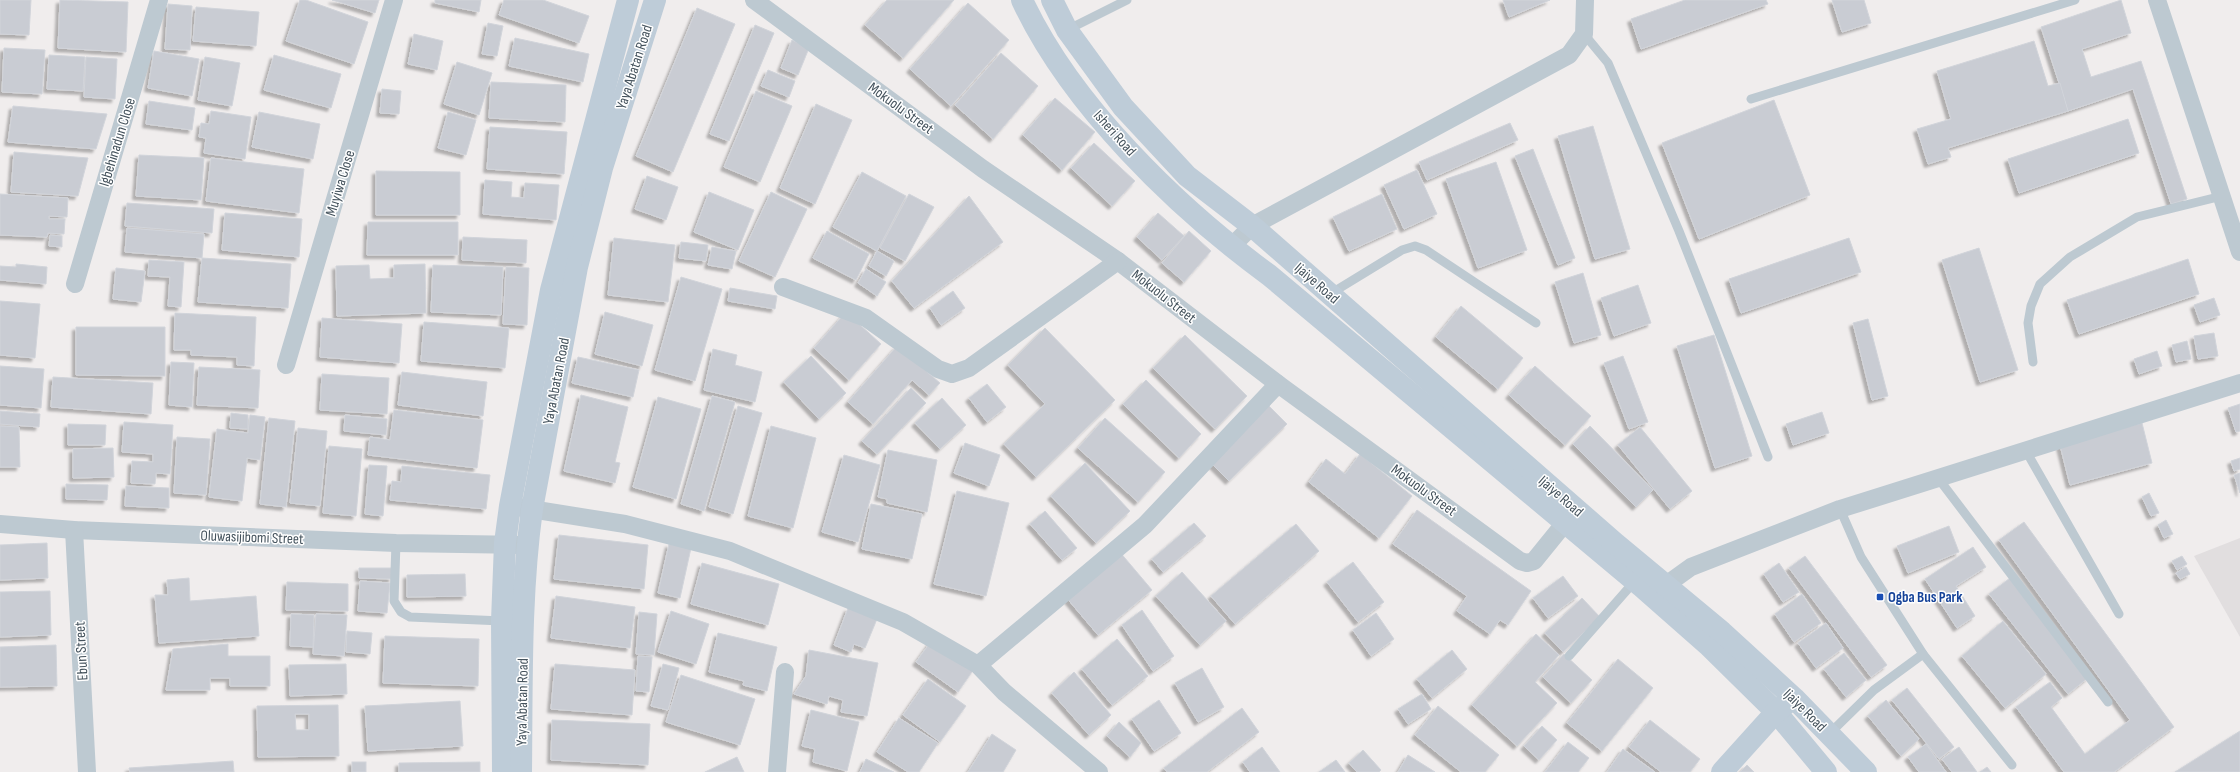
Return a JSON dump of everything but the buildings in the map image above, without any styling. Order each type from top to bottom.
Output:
[{"type":"main road","name":"Yaya Abatan Road","points":[[503,772],[502,621],[505,544],[510,506],[551,290],[628,0]]},
{"type":"main road","name":"Yaya Abatan Road","points":[[521,772],[522,686],[527,546],[532,509],[577,267],[602,168],[655,0]]},
{"type":"main road","name":"Isheri Road","points":[[1022,0],[1059,65],[1104,123],[1170,192],[1231,247]]},
{"type":"main road","name":"Isheri Road","points":[[1052,0],[1067,30],[1123,107],[1182,171],[1252,226]]},
{"type":"main road","name":"Ijaiye Road","points":[[1252,226],[1616,544],[1708,645],[1776,712],[1826,772]]},
{"type":"main road","name":"Ijaiye Road","points":[[1231,247],[1269,275],[1634,582],[1660,591],[1722,632],[1794,698],[1866,772]]},
{"type":"main road","points":[[1722,772],[1776,712],[1794,698]]},
{"type":"street","name":"Igbehinadun Close","points":[[75,284],[160,0]]},
{"type":"street","name":"Muyiwa Close","points":[[286,365],[394,0]]},
{"type":"street","name":"Mokuolu Street","points":[[754,0],[983,169],[1118,261],[1278,384],[1520,561],[1527,563],[1534,561],[1564,524]]},
{"type":"street","points":[[1231,247],[1252,226],[1568,55],[1584,34],[1585,0]]},
{"type":"street","points":[[2156,0],[2240,252]]},
{"type":"street","points":[[783,287],[866,318],[938,369],[952,374],[969,368],[1118,261]]},
{"type":"street","points":[[1660,591],[1691,567],[1840,509],[2240,383]]},
{"type":"street","points":[[978,665],[1145,524],[1278,384]]},
{"type":"street","points":[[510,506],[625,524],[730,552],[903,622],[978,665],[1004,692],[1099,772]]},
{"type":"street","name":"Oluwasijibomi Street","points":[[0,524],[74,530],[396,543],[505,544],[527,546]]},
{"type":"street","name":"Ebun Street","points":[[74,530],[87,772]]},
{"type":"street","points":[[777,772],[785,672]]},
{"type":"lane","points":[[1067,30],[1126,0]]},
{"type":"lane","points":[[1751,99],[2075,0]]},
{"type":"lane","points":[[1584,34],[1608,63],[1679,231],[1768,458]]},
{"type":"lane","points":[[2032,362],[2028,323],[2031,306],[2040,284],[2070,257],[2138,217],[2222,196]]},
{"type":"lane","points":[[1330,294],[1402,250],[1415,246],[1426,250],[1536,323]]},
{"type":"lane","points":[[2026,451],[2119,614]]},
{"type":"lane","points":[[1938,478],[2108,702]]},
{"type":"lane","points":[[1840,509],[1861,557],[1923,654],[2012,765]]},
{"type":"lane","points":[[396,543],[394,601],[401,612],[410,617],[502,621]]},
{"type":"lane","points":[[1569,656],[1634,582]]},
{"type":"lane","points":[[1829,734],[1874,690],[1923,654]]},
{"type":"shaded area","points":[[2240,538],[2240,637],[2194,556]]},
{"type":"place","name":"Ogba Bus Park","points":[[1880,597]]}]
